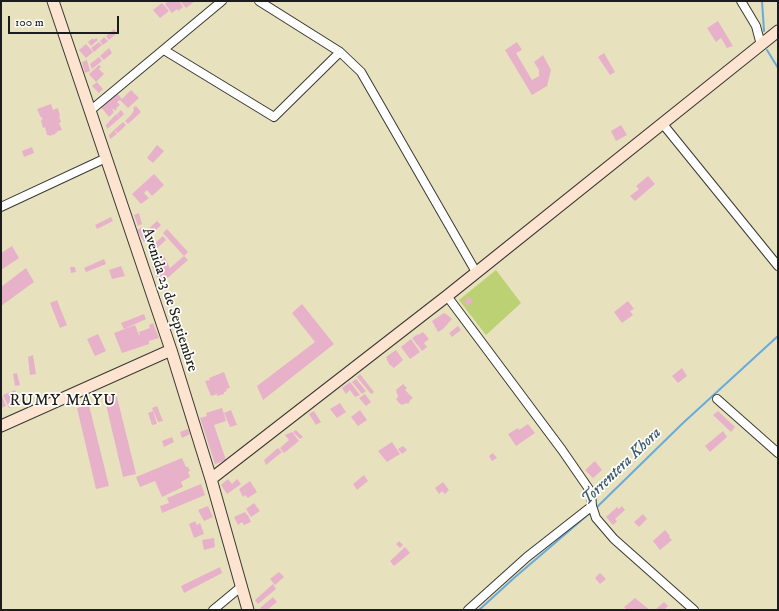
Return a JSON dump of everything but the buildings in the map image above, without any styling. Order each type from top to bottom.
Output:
[{"type":"street","name":"Avenida 23 de Septiembre","points":[[54,1],[172,350],[212,479],[248,610]]},
{"type":"street","points":[[91,110],[222,1]]},
{"type":"street","points":[[259,1],[340,52],[361,72],[476,272]]},
{"type":"street","points":[[741,1],[756,26],[760,44]]},
{"type":"street","points":[[212,479],[447,296],[778,31]]},
{"type":"street","points":[[164,50],[274,117],[340,52]]},
{"type":"street","points":[[662,123],[778,266]]},
{"type":"street","points":[[1,207],[106,158]]},
{"type":"street","points":[[447,296],[562,450],[591,492],[592,506],[596,518],[614,539],[694,610]]},
{"type":"street","points":[[1,426],[172,350]]},
{"type":"street","points":[[717,399],[778,452]]},
{"type":"street","points":[[468,610],[527,557],[592,506]]},
{"type":"street","points":[[213,610],[242,586]]},
{"type":"green space","points":[[496,270],[521,303],[486,335],[459,300]]},
{"type":"waterway","name":"Torrentera Khora","points":[[762,1],[764,31]]},
{"type":"waterway","name":"Torrentera Khora","points":[[767,50],[778,68]]},
{"type":"waterway","name":"Torrentera Khora","points":[[595,509],[683,423],[778,336]]},
{"type":"waterway","name":"Torrentera Khora","points":[[479,610],[591,512]]},
{"type":"district","name":"RUMY MAYU","points":[[63,402]]}]
